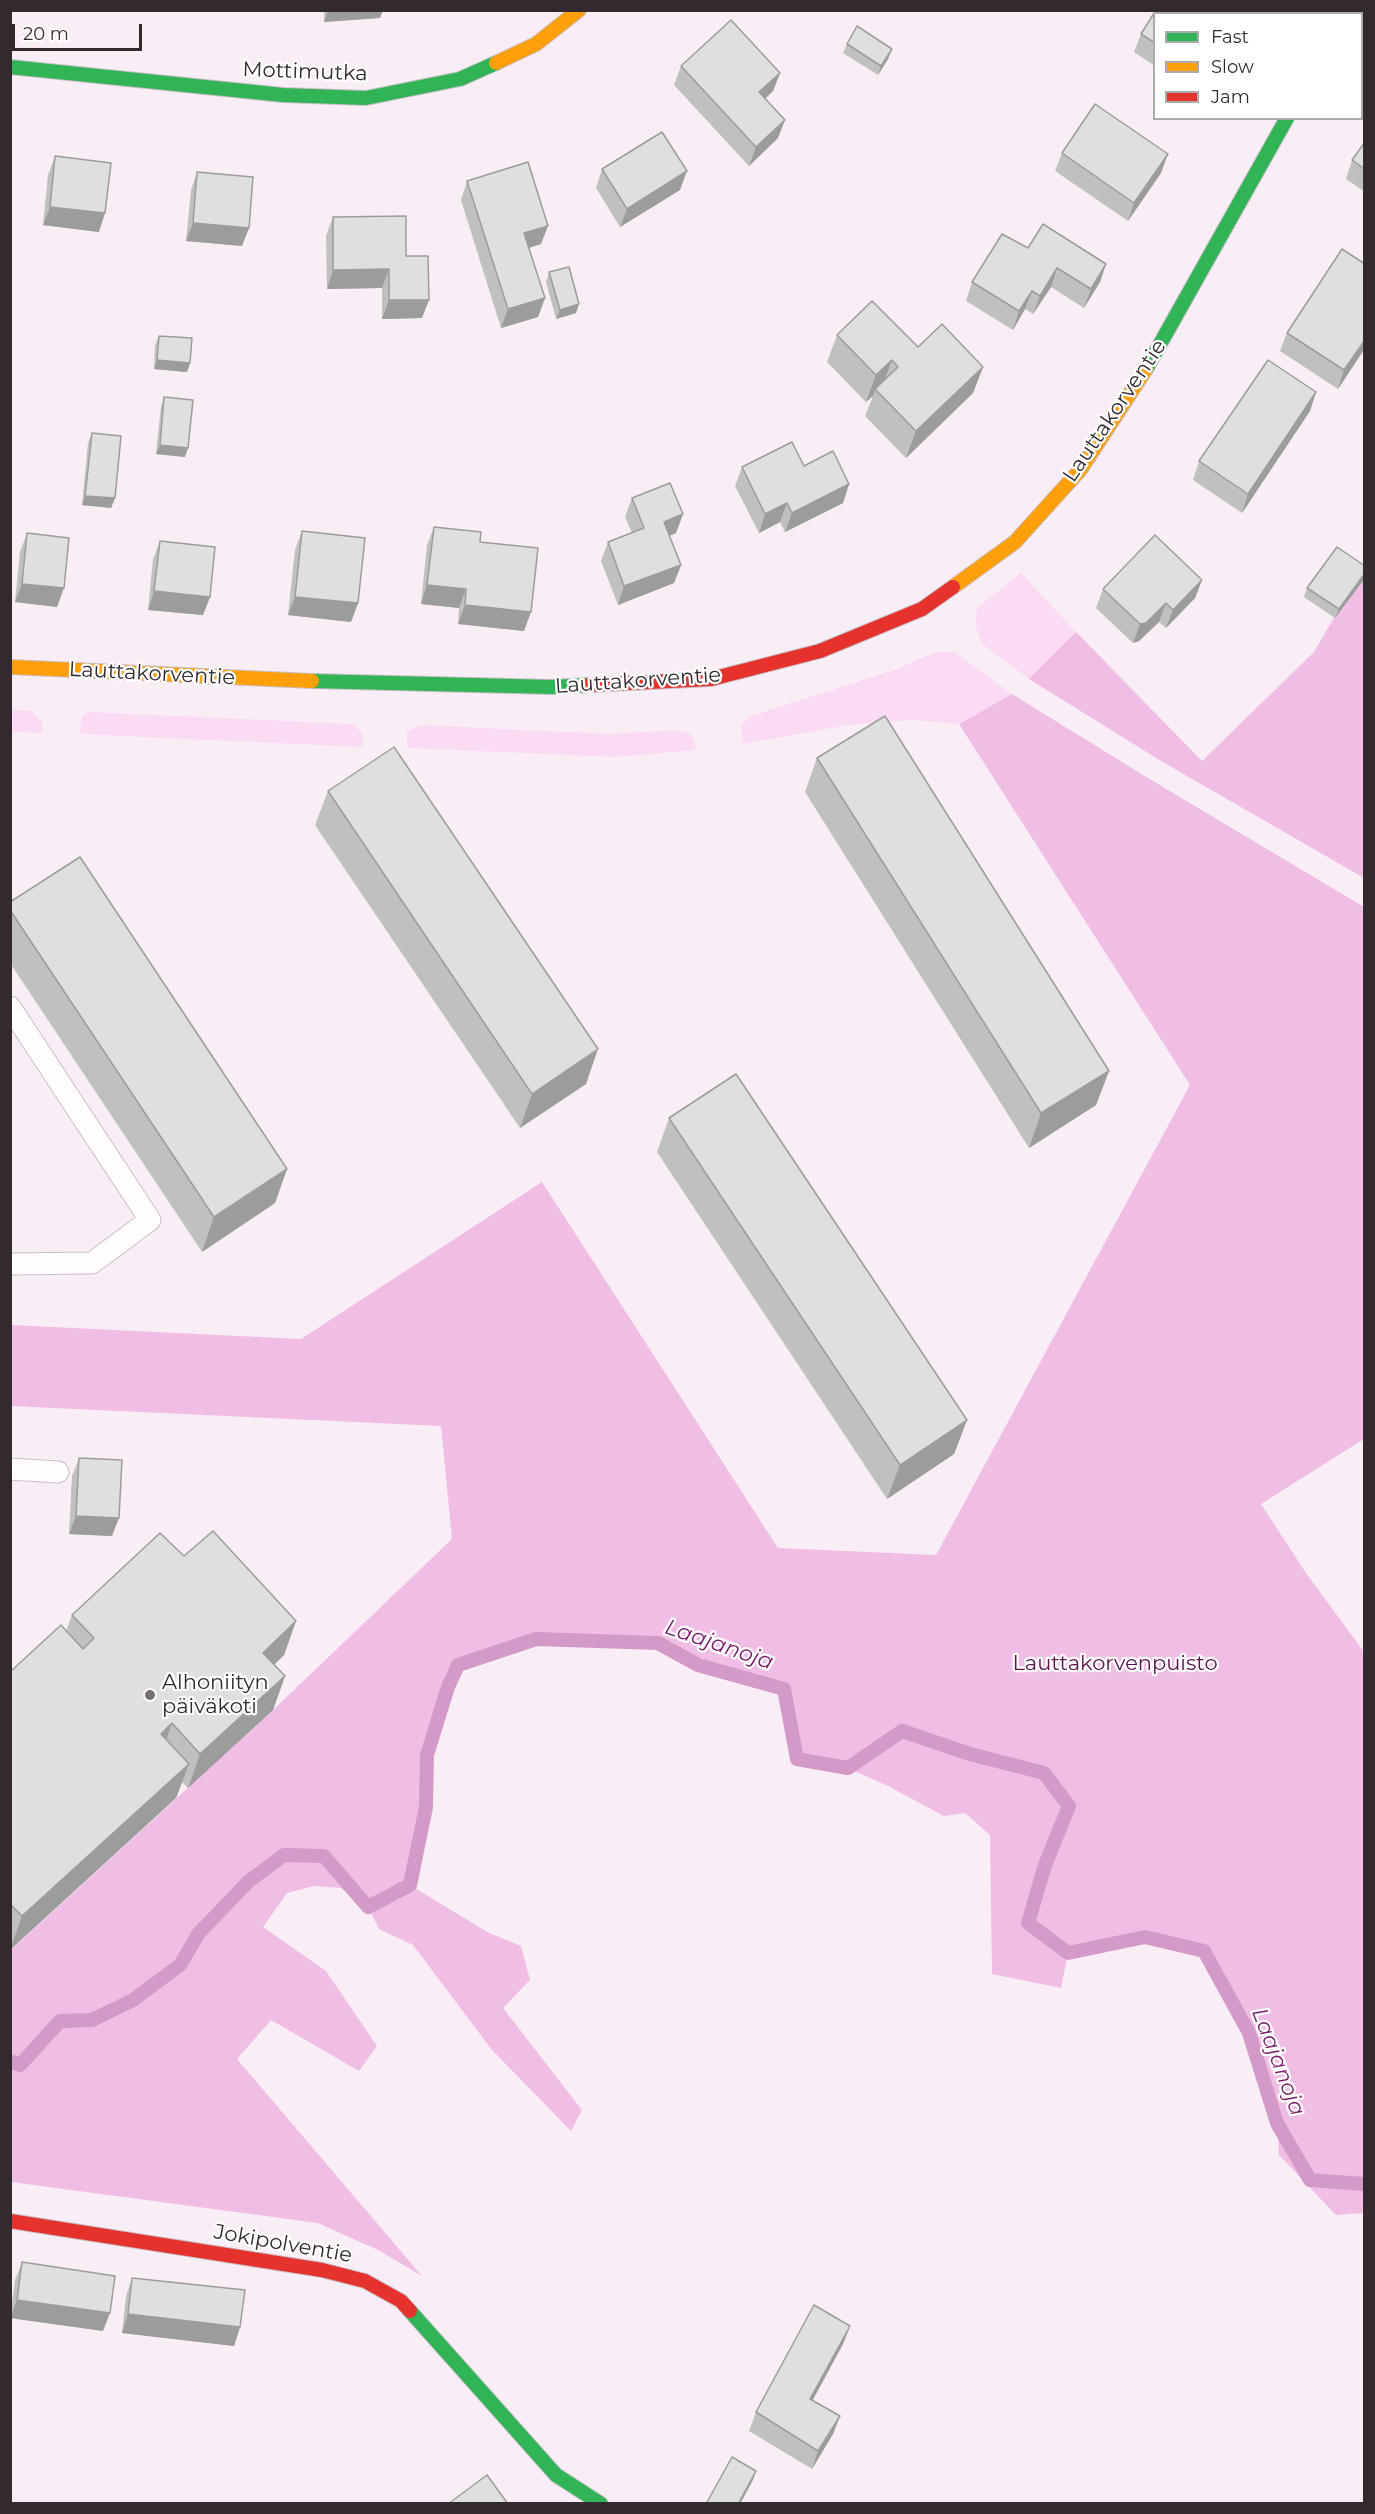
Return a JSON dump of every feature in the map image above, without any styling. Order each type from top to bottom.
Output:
[{"type":"street","name":"Mottimutka","points":[[10,67],[284,95],[366,98],[460,79],[536,44],[579,10]]},
{"type":"street","name":"Lauttakorventie","points":[[10,667],[506,687],[711,679],[820,651],[922,609],[1015,542],[1080,470],[1143,375],[1286,120]]},
{"type":"street","name":"Jokipolventie","points":[[10,2221],[322,2270],[365,2280],[401,2301],[556,2475],[602,2504]]},
{"type":"lane","points":[[10,1007],[150,1220],[92,1263],[10,1264]]},
{"type":"lane","points":[[10,1469],[58,1472]]},
{"type":"shaded area","points":[[1021,573],[1076,632],[1029,679],[982,644],[975,625],[977,608]]},
{"type":"shaded area","points":[[936,652],[955,652],[1012,694],[959,724],[911,720],[849,725],[743,744],[741,725],[751,716],[894,670]]},
{"type":"shaded area","points":[[11,710],[32,711],[42,722],[42,733],[11,732]]},
{"type":"shaded area","points":[[89,712],[354,724],[363,735],[362,747],[80,734],[82,716]]},
{"type":"shaded area","points":[[421,725],[611,734],[674,730],[691,734],[697,750],[616,757],[407,748],[407,731]]},
{"type":"green space","points":[[1364,566],[1364,878],[1161,761],[1029,679],[1076,632],[1202,761],[1314,652]]},
{"type":"green space","name":"Lauttakorvenpuisto","points":[[1012,694],[1364,907],[1364,1439],[1261,1504],[1306,1573],[1364,1652],[1364,2213],[1336,2215],[1279,2155],[1277,2123],[1249,2033],[1204,1951],[1145,1937],[1068,1953],[1061,1988],[992,1974],[990,1835],[965,1813],[944,1816],[888,1786],[845,1767],[797,1759],[784,1689],[698,1665],[658,1643],[536,1639],[459,1665],[446,1689],[427,1755],[425,1813],[410,1885],[489,1933],[521,1946],[530,1980],[503,2008],[582,2110],[571,2131],[492,2050],[413,1945],[379,1929],[368,1907],[341,1888],[314,1886],[287,1893],[263,1927],[326,1971],[377,2046],[359,2071],[271,2020],[237,2059],[422,2276],[378,2250],[318,2223],[11,2182],[11,1950],[273,1710],[452,1539],[441,1426],[11,1406],[11,1325],[301,1339],[542,1182],[778,1548],[936,1555],[1190,1085],[959,724]]},
{"type":"building","points":[[1156,10],[1212,10],[1214,12],[1155,12]]},
{"type":"building","points":[[1153,15],[1153,42],[1141,34]]},
{"type":"building","points":[[731,20],[780,73],[759,92],[785,120],[756,147],[681,66]]},
{"type":"building","points":[[857,26],[892,49],[881,66],[847,44]]},
{"type":"building","points":[[1095,104],[1168,154],[1134,203],[1062,153]]},
{"type":"building","points":[[662,132],[687,171],[627,209],[602,169]]},
{"type":"building","points":[[1365,142],[1365,169],[1352,160]]},
{"type":"building","points":[[55,156],[111,163],[105,213],[50,207]]},
{"type":"building","points":[[528,162],[548,226],[524,233],[545,298],[508,309],[467,181]]},
{"type":"building","points":[[197,172],[253,177],[249,228],[193,223]]},
{"type":"building","points":[[406,216],[406,256],[428,256],[429,300],[389,300],[389,269],[333,270],[333,217]]},
{"type":"building","points":[[1043,224],[1106,264],[1091,289],[1057,268],[1040,296],[1032,291],[1019,311],[972,282],[1002,234],[1028,248]]},
{"type":"building","points":[[1342,249],[1365,264],[1365,340],[1344,370],[1287,333]]},
{"type":"building","points":[[569,267],[579,304],[560,310],[549,272]]},
{"type":"building","points":[[872,301],[918,347],[942,324],[983,367],[916,431],[875,389],[898,367],[892,360],[876,375],[837,335]]},
{"type":"building","points":[[159,336],[192,338],[190,363],[157,360]]},
{"type":"building","points":[[1268,360],[1316,392],[1248,494],[1199,461]]},
{"type":"building","points":[[164,397],[193,400],[188,448],[160,445]]},
{"type":"building","points":[[92,433],[121,436],[115,498],[85,496]]},
{"type":"building","points":[[792,442],[804,466],[833,451],[849,484],[792,513],[787,503],[765,514],[742,467]]},
{"type":"building","points":[[670,483],[683,514],[664,522],[681,565],[624,586],[608,542],[644,528],[632,498]]},
{"type":"building","points":[[434,527],[481,532],[480,542],[538,548],[531,612],[465,605],[466,589],[427,585]]},
{"type":"building","points":[[302,531],[365,538],[358,603],[295,597]]},
{"type":"building","points":[[27,533],[69,538],[64,588],[22,584]]},
{"type":"building","points":[[1155,535],[1202,580],[1173,610],[1166,603],[1146,623],[1140,624],[1103,589]]},
{"type":"building","points":[[160,541],[215,547],[210,597],[154,591]]},
{"type":"building","points":[[1337,547],[1365,566],[1365,573],[1339,609],[1307,588]]},
{"type":"building","points":[[885,716],[1109,1071],[1041,1113],[817,758]]},
{"type":"building","points":[[394,747],[598,1049],[532,1094],[328,791]]},
{"type":"building","points":[[80,857],[287,1169],[214,1217],[10,910],[10,902]]},
{"type":"building","points":[[736,1074],[967,1420],[900,1465],[669,1118]]},
{"type":"building","points":[[79,1458],[122,1460],[119,1518],[76,1516]]},
{"type":"building","points":[[213,1531],[296,1621],[263,1653],[285,1676],[200,1754],[172,1723],[161,1734],[189,1764],[22,1916],[10,1904],[10,1672],[61,1625],[83,1649],[94,1638],[72,1615],[160,1533],[184,1556]]},
{"type":"building","points":[[22,2262],[115,2276],[110,2313],[17,2300]]},
{"type":"building","points":[[132,2278],[245,2290],[240,2327],[128,2314]]},
{"type":"building","points":[[814,2305],[850,2326],[810,2399],[840,2416],[818,2451],[756,2412]]},
{"type":"building","points":[[732,2457],[756,2471],[738,2504],[706,2504]]},
{"type":"building","points":[[487,2475],[508,2504],[448,2504]]},
{"type":"waterway","name":"Laajanoja","points":[[10,2061],[20,2065],[60,2021],[92,2020],[133,2000],[180,1965],[199,1933],[249,1881],[284,1855],[324,1856],[368,1907],[410,1885],[426,1807],[427,1755],[448,1687],[458,1665],[536,1639],[658,1643],[698,1665],[784,1689],[797,1759],[848,1768],[902,1731],[970,1754],[1044,1773],[1069,1806],[1045,1865],[1028,1923],[1068,1953],[1145,1937],[1204,1951],[1249,2033],[1277,2123],[1310,2180],[1364,2184]]},
{"type":"traffic: fast","points":[[10,67],[283,95],[366,98],[460,79],[496,63]]},
{"type":"traffic: fast","points":[[1146,369],[1286,120]]},
{"type":"traffic: fast","points":[[312,681],[552,687],[589,685]]},
{"type":"traffic: fast","points":[[410,2311],[556,2475],[601,2504]]},
{"type":"traffic: slow","points":[[496,63],[536,44],[579,10]]},
{"type":"traffic: slow","points":[[953,587],[1015,542],[1080,470],[1146,369]]},
{"type":"traffic: slow","points":[[10,667],[312,681]]},
{"type":"traffic: jam","points":[[589,685],[711,679],[820,651],[922,609],[953,587]]},
{"type":"traffic: jam","points":[[10,2221],[322,2270],[365,2281],[401,2301],[410,2311]]},
{"type":"place","name":"Alhoniityn päiväkoti","points":[[150,1695]]}]
